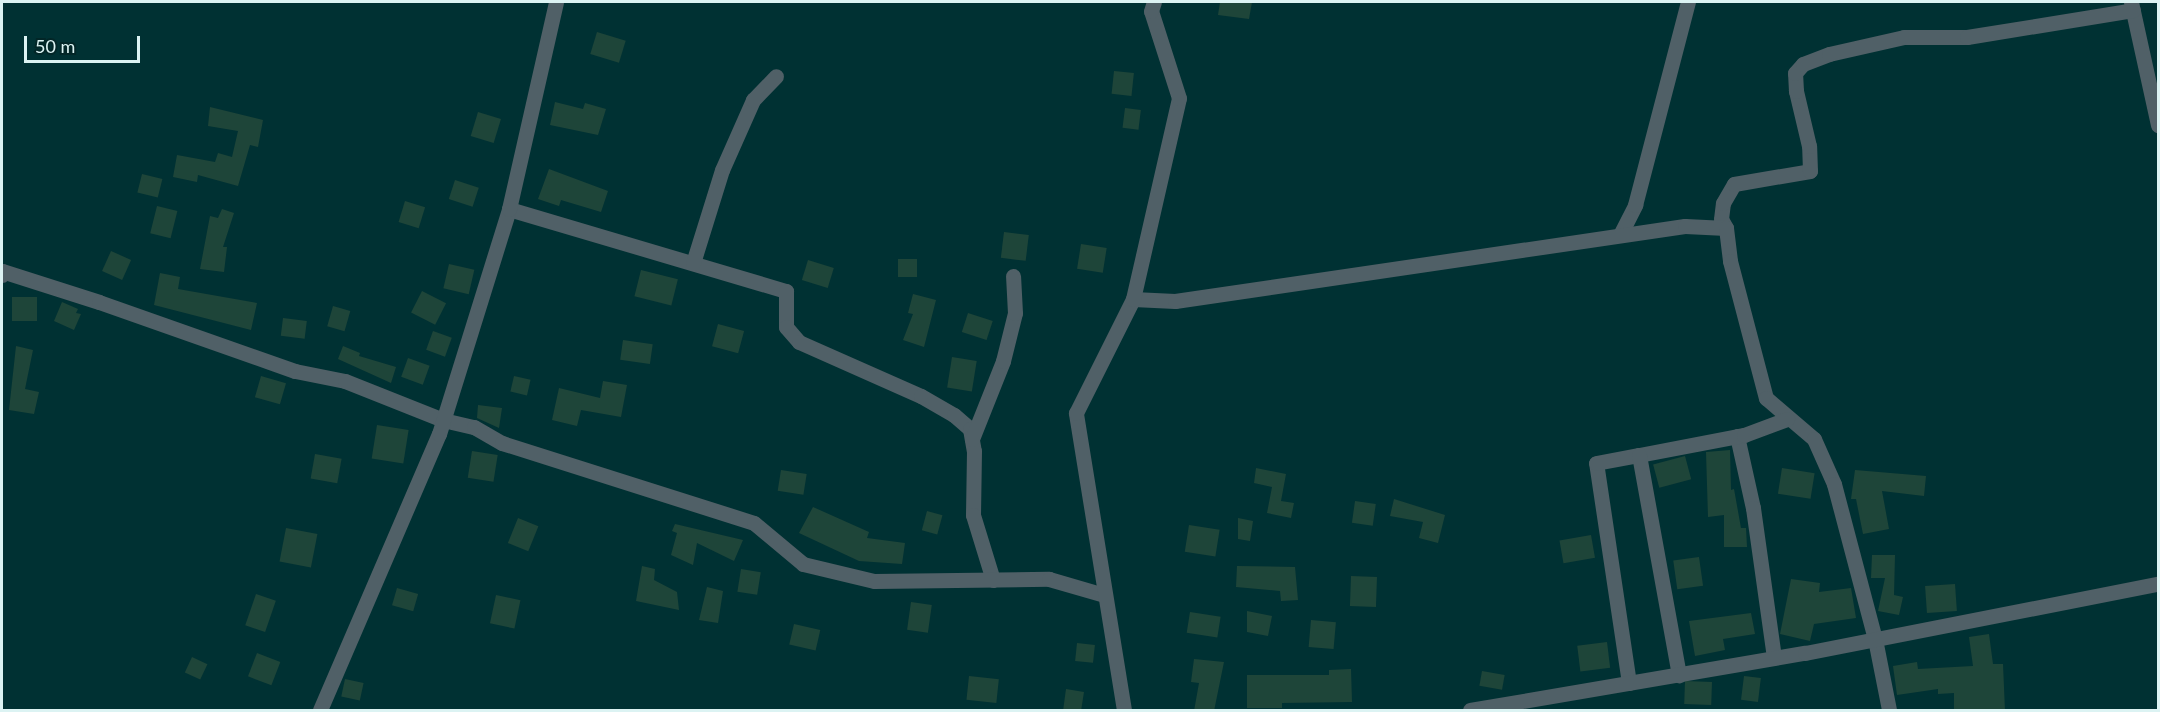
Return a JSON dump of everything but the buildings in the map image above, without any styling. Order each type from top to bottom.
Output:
[{"type":"street","points":[[320,711],[443,420],[509,209],[556,2]]},
{"type":"street","points":[[1124,711],[1076,413],[1134,299],[1179,98],[1150,11],[1154,2]]},
{"type":"street","points":[[1620,235],[1635,206],[1688,2]]},
{"type":"street","points":[[1889,711],[1875,639],[1834,484],[1814,439],[1766,398],[1730,261],[1726,228],[1721,219],[1723,203],[1734,184],[1810,171],[1809,146],[1796,91],[1795,73],[1803,64],[1829,54],[1904,38],[1967,37],[2132,6],[2158,125]]},
{"type":"street","points":[[693,263],[722,170],[748,110],[776,76]]},
{"type":"street","points":[[509,209],[786,291],[786,327],[800,342],[921,396],[970,429],[973,515],[993,580]]},
{"type":"street","points":[[1134,299],[1175,301],[1685,226],[1726,228]]},
{"type":"street","points":[[2,275],[2,272],[99,302],[295,371],[345,381],[443,420],[474,428],[502,443],[754,523],[803,564],[874,582],[1049,579],[1104,596]]},
{"type":"street","points":[[972,439],[1003,361],[1015,313],[1013,276]]},
{"type":"street","points":[[1629,683],[1596,463],[1737,436],[1770,428],[1788,419]]},
{"type":"street","points":[[1737,436],[1753,508],[1774,658]]},
{"type":"street","points":[[1639,454],[1679,675]]},
{"type":"street","points":[[1470,711],[1505,708],[2158,584]]}]
